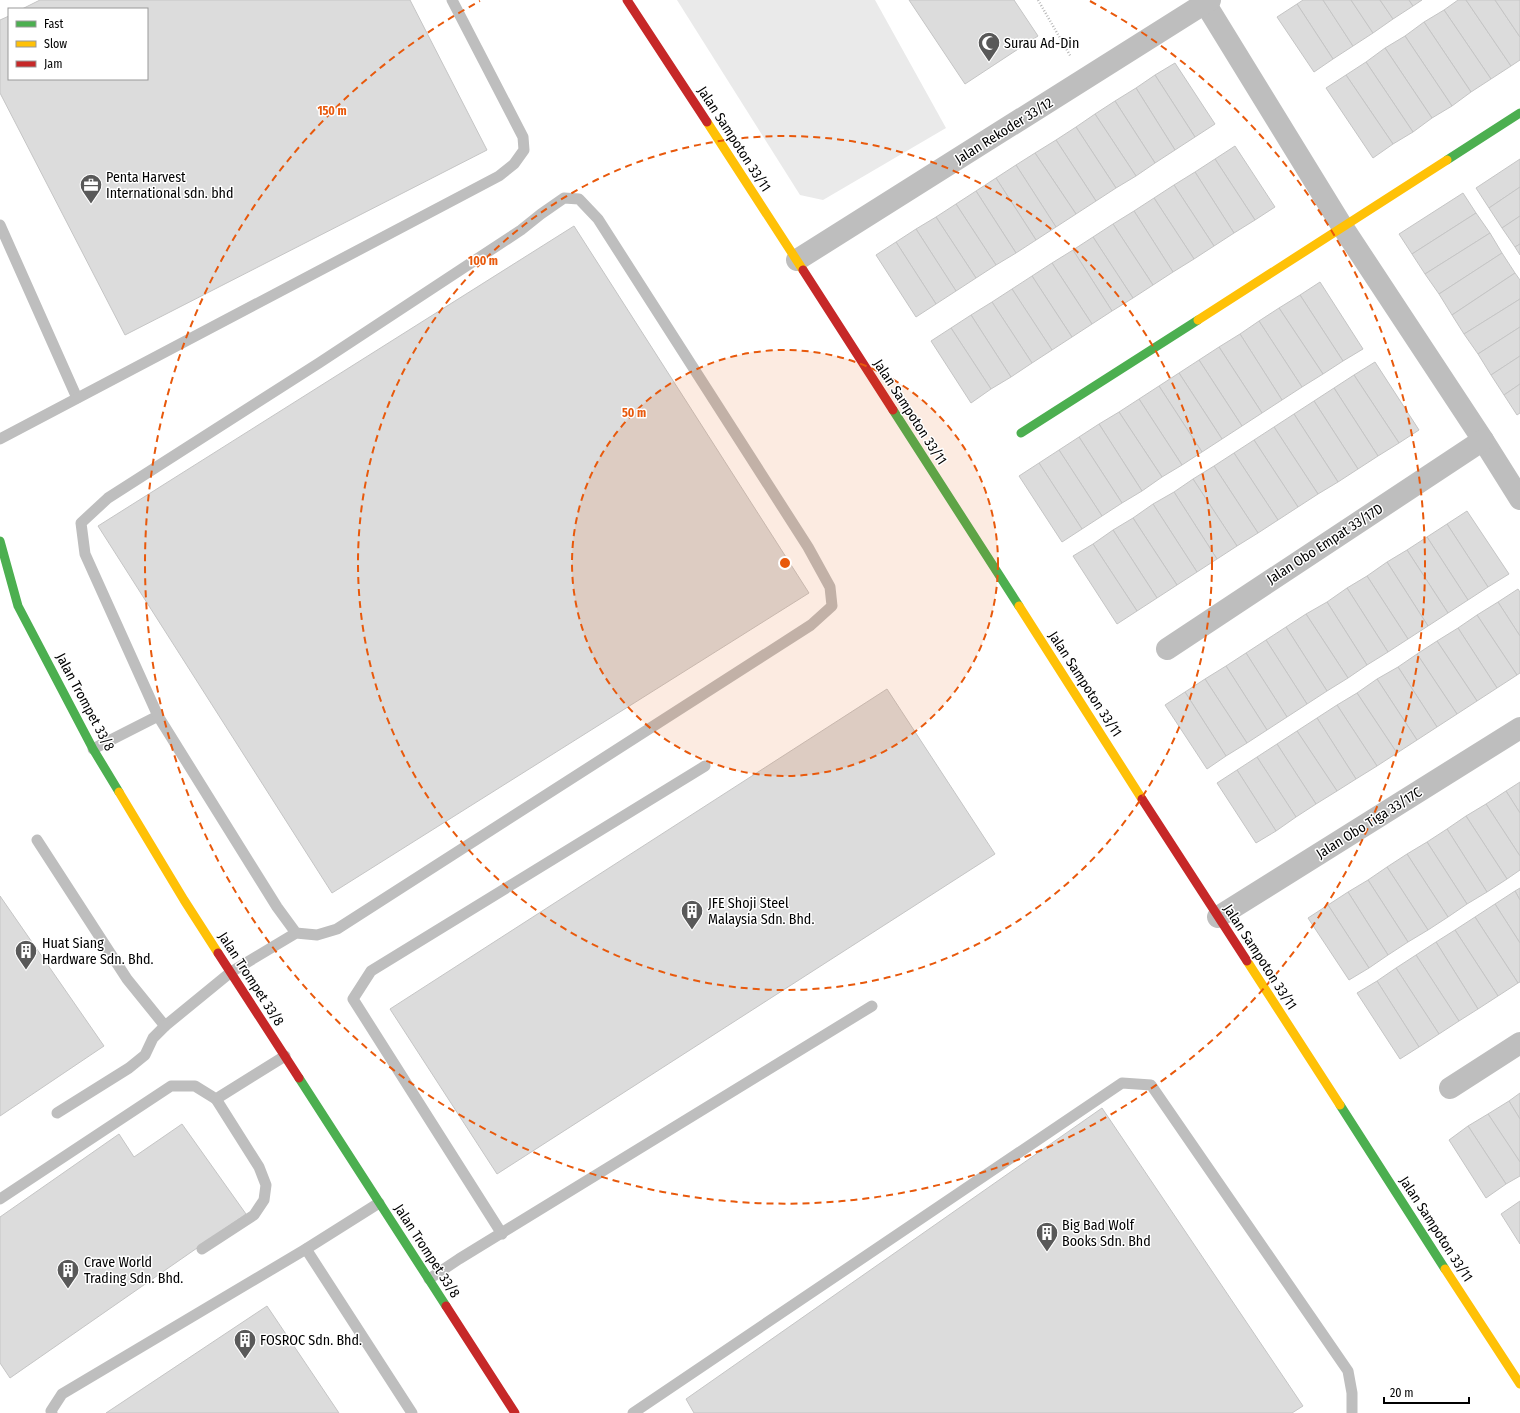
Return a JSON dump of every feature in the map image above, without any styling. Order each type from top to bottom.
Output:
[{"type":"street","name":"Jalan Sampoton 33/11","points":[[627,0],[797,260],[1218,917],[1520,1384]]},
{"type":"street","name":"Jalan Rekoder 33/12","points":[[797,260],[1208,2]]},
{"type":"street","points":[[1208,2],[1342,226],[1483,440],[1520,499]]},
{"type":"street","points":[[1021,433],[1520,113]]},
{"type":"street","name":"Jalan Obo Empat 33/17D","points":[[1167,649],[1483,440]]},
{"type":"street","name":"Jalan Trompet 33/8","points":[[0,541],[18,606],[93,749],[184,900],[515,1413]]},
{"type":"street","name":"Jalan Obo Tiga 33/17C","points":[[1218,917],[1520,728]]},
{"type":"street","points":[[1450,1088],[1520,1043]]},
{"type":"lane","points":[[0,439],[499,176],[514,164],[524,150],[523,137],[452,0]]},
{"type":"lane","points":[[57,1114],[129,1068],[145,1054],[153,1038],[231,972],[296,933],[317,935],[337,929],[811,625],[832,606],[830,587],[808,547],[598,219],[579,199],[564,198],[521,230],[325,359],[108,498],[81,523],[85,554],[158,716],[277,907],[296,933]]},
{"type":"lane","points":[[0,225],[77,398]]},
{"type":"lane","points":[[93,749],[158,716]]},
{"type":"lane","points":[[502,1234],[353,999],[371,971],[706,766]]},
{"type":"lane","points":[[37,840],[128,979],[166,1026]]},
{"type":"lane","points":[[429,1279],[459,1259],[872,1006]]},
{"type":"lane","points":[[216,1099],[285,1056]]},
{"type":"lane","points":[[637,1412],[1122,1083],[1150,1085],[1348,1371],[1352,1393],[1352,1413]]},
{"type":"lane","points":[[0,1199],[171,1086],[195,1086],[216,1099],[259,1167],[266,1185],[264,1200],[254,1215],[202,1249]]},
{"type":"lane","points":[[52,1413],[51,1411],[62,1394],[306,1249],[380,1203]]},
{"type":"lane","points":[[306,1249],[412,1413]]},
{"type":"path","points":[[1038,0],[1084,80]]},
{"type":"shaded area","points":[[677,0],[875,0],[946,128],[823,200],[800,195]]},
{"type":"building","points":[[40,0],[410,0],[487,150],[125,335],[0,93],[0,20],[8,16],[8,80],[148,80],[148,8],[24,8]]},
{"type":"building","points":[[909,0],[1014,0],[1038,36],[965,84]]},
{"type":"building","points":[[1303,0],[1323,0],[1353,46],[1333,59],[1297,4]]},
{"type":"building","points":[[1323,0],[1351,0],[1373,33],[1353,46]]},
{"type":"building","points":[[1351,0],[1380,0],[1393,19],[1373,33]]},
{"type":"building","points":[[1380,0],[1409,0],[1413,6],[1393,19]]},
{"type":"building","points":[[1409,0],[1422,0],[1413,6]]},
{"type":"building","points":[[1458,0],[1466,0],[1511,66],[1491,79],[1444,10]]},
{"type":"building","points":[[1466,0],[1495,0],[1520,37],[1520,60],[1511,66]]},
{"type":"building","points":[[1495,0],[1520,0],[1520,37]]},
{"type":"building","points":[[1297,4],[1333,59],[1314,72],[1277,17]]},
{"type":"building","points":[[1444,10],[1491,79],[1471,92],[1424,22]]},
{"type":"building","points":[[1424,22],[1471,92],[1452,106],[1405,36]]},
{"type":"building","points":[[1405,36],[1452,106],[1432,118],[1385,48]]},
{"type":"building","points":[[1385,48],[1432,118],[1413,132],[1366,62]]},
{"type":"building","points":[[1366,62],[1413,132],[1393,144],[1346,75]]},
{"type":"building","points":[[1175,63],[1215,124],[1195,137],[1155,75]]},
{"type":"building","points":[[1155,75],[1195,137],[1175,150],[1136,88]]},
{"type":"building","points":[[1346,75],[1393,144],[1373,158],[1326,88]]},
{"type":"building","points":[[1136,88],[1175,150],[1155,163],[1115,101]]},
{"type":"building","points":[[1115,101],[1155,163],[1136,176],[1095,114]]},
{"type":"building","points":[[1095,114],[1136,176],[1116,188],[1076,127]]},
{"type":"building","points":[[1076,127],[1116,188],[1096,201],[1056,140]]},
{"type":"building","points":[[1056,140],[1096,201],[1076,214],[1035,153]]},
{"type":"building","points":[[1235,146],[1275,207],[1255,220],[1215,159]]},
{"type":"building","points":[[1035,153],[1076,214],[1056,227],[1016,165]]},
{"type":"building","points":[[1215,159],[1255,220],[1234,233],[1195,172]]},
{"type":"building","points":[[1520,159],[1520,187],[1489,208],[1476,188]]},
{"type":"building","points":[[1016,165],[1056,227],[1036,240],[996,178]]},
{"type":"building","points":[[1195,172],[1234,233],[1214,246],[1174,185]]},
{"type":"building","points":[[996,178],[1036,240],[1016,253],[976,191]]},
{"type":"building","points":[[1174,185],[1214,246],[1194,259],[1154,198]]},
{"type":"building","points":[[1520,187],[1520,216],[1502,228],[1489,208]]},
{"type":"building","points":[[976,191],[1016,253],[996,265],[956,204]]},
{"type":"building","points":[[1463,193],[1476,213],[1412,254],[1399,234]]},
{"type":"building","points":[[1154,198],[1194,259],[1173,272],[1134,211]]},
{"type":"building","points":[[956,204],[996,265],[976,278],[936,217]]},
{"type":"building","points":[[1134,211],[1173,272],[1153,285],[1113,224]]},
{"type":"building","points":[[1476,213],[1490,233],[1425,274],[1412,254]]},
{"type":"building","points":[[1520,216],[1520,244],[1515,247],[1502,228]]},
{"type":"building","points":[[936,217],[976,278],[956,291],[916,229]]},
{"type":"building","points":[[1113,224],[1153,285],[1133,298],[1093,237]]},
{"type":"building","points":[[574,226],[809,593],[332,893],[98,526]]},
{"type":"building","points":[[916,229],[956,291],[936,304],[896,242]]},
{"type":"building","points":[[1490,233],[1502,253],[1439,294],[1425,274]]},
{"type":"building","points":[[1093,237],[1133,298],[1112,311],[1073,250]]},
{"type":"building","points":[[896,242],[936,304],[916,317],[876,255]]},
{"type":"building","points":[[1520,244],[1520,255],[1515,247]]},
{"type":"building","points":[[1073,250],[1112,311],[1092,324],[1052,263]]},
{"type":"building","points":[[1502,253],[1515,273],[1452,315],[1439,294]]},
{"type":"building","points":[[1052,263],[1092,324],[1072,337],[1032,276]]},
{"type":"building","points":[[1515,273],[1520,280],[1520,299],[1464,334],[1452,315]]},
{"type":"building","points":[[1032,276],[1072,337],[1052,350],[1012,289]]},
{"type":"building","points":[[1320,282],[1363,349],[1343,361],[1300,295]]},
{"type":"building","points":[[1012,289],[1052,350],[1032,363],[992,302]]},
{"type":"building","points":[[1300,295],[1343,361],[1323,374],[1279,308]]},
{"type":"building","points":[[1520,299],[1520,327],[1478,354],[1464,334]]},
{"type":"building","points":[[992,302],[1032,363],[1011,377],[971,315]]},
{"type":"building","points":[[1279,308],[1323,374],[1302,387],[1259,321]]},
{"type":"building","points":[[971,315],[1011,377],[991,389],[951,328]]},
{"type":"building","points":[[1259,321],[1302,387],[1282,400],[1240,334]]},
{"type":"building","points":[[1520,327],[1520,356],[1491,375],[1478,354]]},
{"type":"building","points":[[951,328],[991,389],[971,403],[931,341]]},
{"type":"building","points":[[1240,334],[1282,400],[1262,413],[1219,347]]},
{"type":"building","points":[[1219,347],[1262,413],[1242,426],[1199,360]]},
{"type":"building","points":[[1520,356],[1520,384],[1504,395],[1491,375]]},
{"type":"building","points":[[1199,360],[1242,426],[1222,439],[1179,373]]},
{"type":"building","points":[[1375,362],[1419,430],[1399,443],[1354,375]]},
{"type":"building","points":[[1179,373],[1222,439],[1202,452],[1159,386]]},
{"type":"building","points":[[1354,375],[1399,443],[1378,456],[1334,388]]},
{"type":"building","points":[[1520,384],[1520,413],[1517,415],[1504,395]]},
{"type":"building","points":[[1159,386],[1202,452],[1182,465],[1139,399]]},
{"type":"building","points":[[1334,388],[1378,456],[1358,469],[1314,401]]},
{"type":"building","points":[[1139,399],[1182,465],[1162,477],[1119,412]]},
{"type":"building","points":[[1314,401],[1358,469],[1338,482],[1294,414]]},
{"type":"building","points":[[1119,412],[1162,477],[1142,491],[1099,424]]},
{"type":"building","points":[[1294,414],[1338,482],[1318,494],[1274,427]]},
{"type":"building","points":[[1099,424],[1142,491],[1122,503],[1079,437]]},
{"type":"building","points":[[1274,427],[1318,494],[1298,507],[1254,440]]},
{"type":"building","points":[[1079,437],[1122,503],[1102,516],[1059,450]]},
{"type":"building","points":[[1254,440],[1298,507],[1278,520],[1234,453]]},
{"type":"building","points":[[1059,450],[1102,516],[1082,529],[1039,463]]},
{"type":"building","points":[[1234,453],[1278,520],[1258,533],[1214,466]]},
{"type":"building","points":[[1039,463],[1082,529],[1062,542],[1019,476]]},
{"type":"building","points":[[1214,466],[1258,533],[1237,546],[1193,479]]},
{"type":"building","points":[[1193,479],[1237,546],[1217,559],[1174,492]]},
{"type":"building","points":[[1174,492],[1217,559],[1197,572],[1153,504]]},
{"type":"building","points":[[1153,504],[1197,572],[1177,585],[1133,518]]},
{"type":"building","points":[[1467,511],[1509,574],[1488,587],[1447,524]]},
{"type":"building","points":[[1133,518],[1177,585],[1157,598],[1113,530]]},
{"type":"building","points":[[1447,524],[1488,587],[1468,600],[1427,537]]},
{"type":"building","points":[[1113,530],[1157,598],[1137,611],[1093,544]]},
{"type":"building","points":[[1427,537],[1468,600],[1448,613],[1407,550]]},
{"type":"building","points":[[1093,544],[1137,611],[1117,624],[1073,556]]},
{"type":"building","points":[[1407,550],[1448,613],[1428,626],[1387,562]]},
{"type":"building","points":[[1387,562],[1428,626],[1408,639],[1367,576]]},
{"type":"building","points":[[1367,576],[1408,639],[1388,652],[1347,588]]},
{"type":"building","points":[[1347,588],[1388,652],[1367,665],[1327,602]]},
{"type":"building","points":[[1518,589],[1520,592],[1520,636],[1498,602]]},
{"type":"building","points":[[1327,602],[1367,665],[1348,678],[1306,614]]},
{"type":"building","points":[[1498,602],[1520,636],[1520,673],[1517,675],[1477,615]]},
{"type":"building","points":[[1306,614],[1348,678],[1327,691],[1286,627]]},
{"type":"building","points":[[1477,615],[1517,675],[1497,688],[1458,628]]},
{"type":"building","points":[[1286,627],[1327,691],[1307,704],[1266,640]]},
{"type":"building","points":[[1458,628],[1497,688],[1477,701],[1437,641]]},
{"type":"building","points":[[1266,640],[1307,704],[1287,717],[1246,653]]},
{"type":"building","points":[[1437,641],[1477,701],[1457,714],[1417,654]]},
{"type":"building","points":[[1246,653],[1287,717],[1267,730],[1226,666]]},
{"type":"building","points":[[1417,654],[1457,714],[1437,727],[1398,667]]},
{"type":"building","points":[[1226,666],[1267,730],[1247,743],[1205,679]]},
{"type":"building","points":[[1398,667],[1437,727],[1417,740],[1377,679]]},
{"type":"building","points":[[1205,679],[1247,743],[1226,756],[1185,692]]},
{"type":"building","points":[[1377,679],[1417,740],[1397,753],[1357,693]]},
{"type":"building","name":"JFE Shoji Steel Malaysia Sdn. Bhd.","points":[[887,689],[995,854],[497,1174],[390,1009]]},
{"type":"building","points":[[1185,692],[1226,756],[1207,769],[1165,705]]},
{"type":"building","points":[[1357,693],[1397,753],[1377,766],[1337,705]]},
{"type":"building","points":[[1337,705],[1377,766],[1356,779],[1317,718]]},
{"type":"building","points":[[1317,718],[1356,779],[1337,791],[1297,731]]},
{"type":"building","points":[[1297,731],[1337,791],[1316,804],[1277,744]]},
{"type":"building","points":[[1277,744],[1316,804],[1296,817],[1257,757]]},
{"type":"building","points":[[1257,757],[1296,817],[1276,831],[1237,770]]},
{"type":"building","points":[[1237,770],[1276,831],[1256,843],[1217,783]]},
{"type":"building","points":[[1520,782],[1520,813],[1506,791]]},
{"type":"building","points":[[1506,791],[1520,813],[1520,856],[1486,804]]},
{"type":"building","points":[[1486,804],[1520,856],[1520,870],[1507,879],[1466,816]]},
{"type":"building","points":[[1466,816],[1507,879],[1487,892],[1447,829]]},
{"type":"building","points":[[1447,829],[1487,892],[1467,904],[1427,842]]},
{"type":"building","points":[[1427,842],[1467,904],[1448,917],[1407,854]]},
{"type":"building","points":[[1407,854],[1448,917],[1428,930],[1387,867]]},
{"type":"building","points":[[1387,867],[1428,930],[1408,942],[1368,880]]},
{"type":"building","points":[[1368,880],[1408,942],[1388,955],[1348,892]]},
{"type":"building","points":[[1520,888],[1520,900],[1515,891]]},
{"type":"building","points":[[1515,891],[1520,900],[1520,943],[1495,904]]},
{"type":"building","points":[[1348,892],[1388,955],[1369,968],[1328,905]]},
{"type":"building","name":"Huat Siang Hardware Sdn. Bhd.","points":[[0,896],[104,1046],[0,1116]]},
{"type":"building","points":[[1495,904],[1520,943],[1520,982],[1518,983],[1475,917]]},
{"type":"building","points":[[1328,905],[1369,968],[1349,980],[1308,918]]},
{"type":"building","points":[[1475,917],[1518,983],[1498,996],[1455,930]]},
{"type":"building","points":[[1455,930],[1498,996],[1478,1009],[1436,942]]},
{"type":"building","points":[[1436,942],[1478,1009],[1459,1021],[1416,955]]},
{"type":"building","points":[[1416,955],[1459,1021],[1439,1034],[1396,968]]},
{"type":"building","points":[[1396,968],[1439,1034],[1419,1047],[1377,981]]},
{"type":"building","points":[[1377,981],[1419,1047],[1400,1059],[1357,993]]},
{"type":"building","points":[[1520,1093],[1520,1119],[1509,1101]]},
{"type":"building","points":[[1509,1101],[1520,1119],[1520,1162],[1488,1114]]},
{"type":"building","name":"Big Bad Wolf Books Sdn. Bhd","points":[[1102,1108],[1303,1406],[1292,1413],[694,1413],[686,1399]]},
{"type":"building","points":[[1488,1114],[1520,1162],[1520,1176],[1506,1184],[1468,1126]]},
{"type":"building","name":"Crave World Trading Sdn. Bhd.","points":[[182,1124],[246,1214],[10,1378],[0,1363],[0,1217],[119,1134],[134,1157]]},
{"type":"building","points":[[1468,1126],[1506,1184],[1486,1198],[1449,1140]]},
{"type":"building","points":[[1520,1201],[1520,1244],[1501,1214]]},
{"type":"building","name":"FOSROC Sdn. Bhd.","points":[[267,1306],[339,1413],[106,1413]]},
{"type":"traffic: fast","points":[[1447,160],[1520,113]]},
{"type":"traffic: fast","points":[[1021,433],[1198,320]]},
{"type":"traffic: fast","points":[[893,410],[1019,606]]},
{"type":"traffic: fast","points":[[0,541],[18,606],[93,749],[119,792]]},
{"type":"traffic: fast","points":[[299,1078],[446,1306]]},
{"type":"traffic: fast","points":[[1340,1105],[1445,1269]]},
{"type":"traffic: slow","points":[[707,122],[803,270]]},
{"type":"traffic: slow","points":[[1198,320],[1447,160]]},
{"type":"traffic: slow","points":[[1019,606],[1142,799]]},
{"type":"traffic: slow","points":[[119,792],[184,900],[218,953]]},
{"type":"traffic: slow","points":[[1247,961],[1340,1105]]},
{"type":"traffic: slow","points":[[1445,1269],[1520,1384]]},
{"type":"traffic: jam","points":[[627,0],[707,122]]},
{"type":"traffic: jam","points":[[803,270],[893,410]]},
{"type":"traffic: jam","points":[[1142,799],[1247,961]]},
{"type":"traffic: jam","points":[[218,953],[299,1078]]},
{"type":"traffic: jam","points":[[446,1306],[515,1413]]},
{"type":"place","name":"Surau Ad-Din","points":[[989,62]]},
{"type":"place","name":"Penta Harvest International sdn. bhd","points":[[91,204]]},
{"type":"place","name":"JFE Shoji Steel Malaysia Sdn. Bhd.","points":[[692,930]]},
{"type":"place","name":"Huat Siang Hardware Sdn. Bhd.","points":[[26,970]]},
{"type":"place","name":"Big Bad Wolf Books Sdn. Bhd","points":[[1047,1252]]},
{"type":"place","name":"Crave World Trading Sdn. Bhd.","points":[[68,1290]]},
{"type":"place","name":"FOSROC Sdn. Bhd.","points":[[245,1360]]}]
